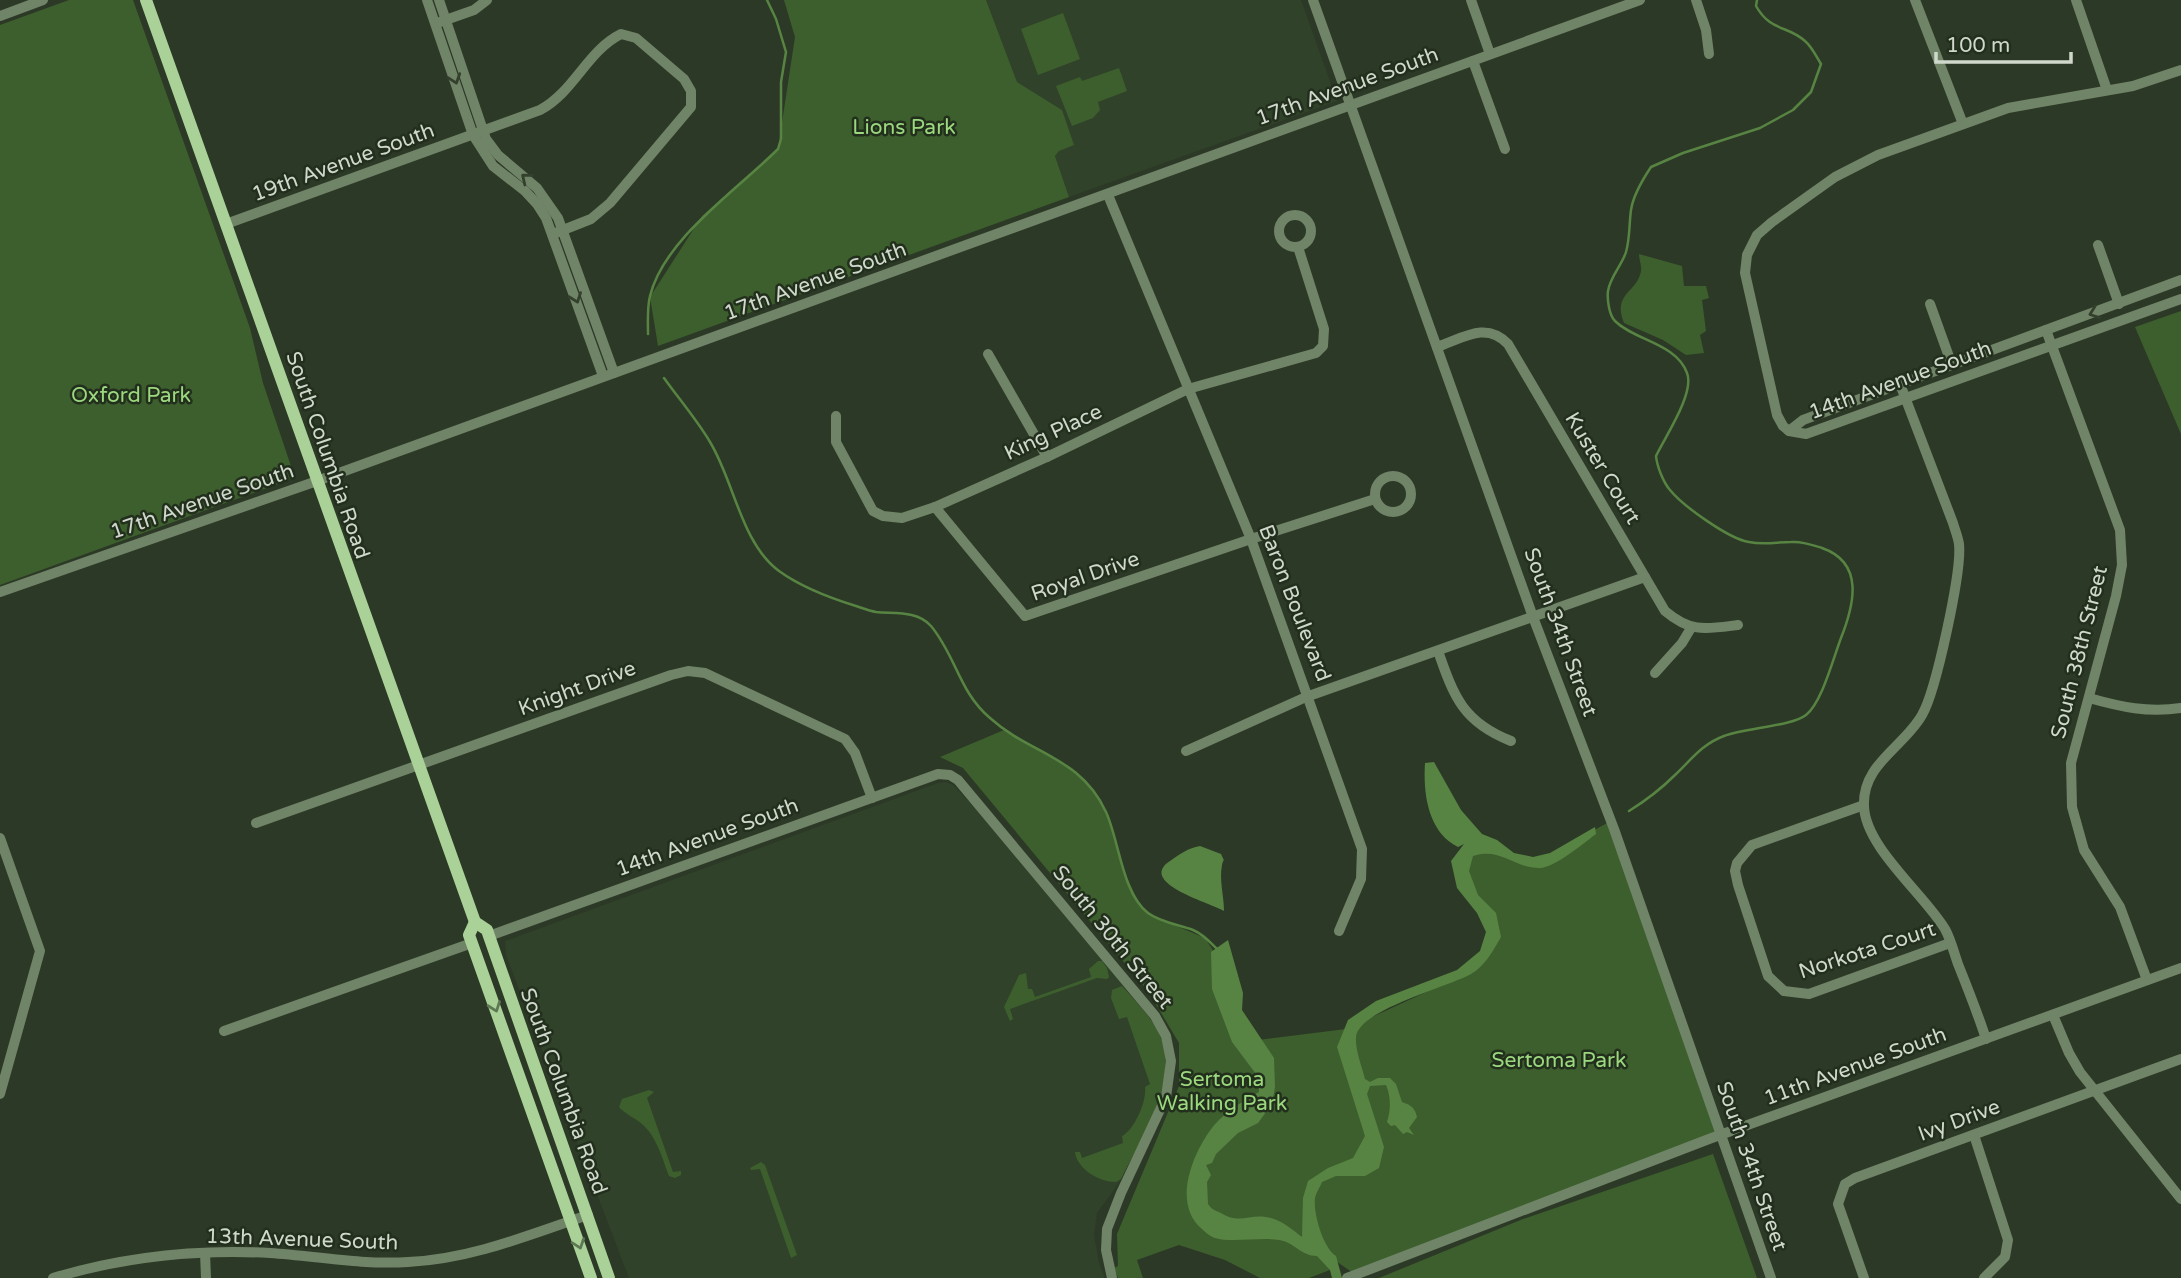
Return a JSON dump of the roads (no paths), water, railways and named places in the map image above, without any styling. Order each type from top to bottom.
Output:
[{"type":"main road","name":"South Columbia Road","points":[[146,0],[474,922],[470,935],[472,943],[591,1278]]},
{"type":"main road","name":"South Columbia Road","points":[[474,922],[487,930],[609,1278]]},
{"type":"main road","points":[[472,943],[485,952],[504,981]]},
{"type":"street","points":[[0,16],[43,0]]},
{"type":"street","points":[[427,0],[472,135],[494,166],[537,204],[558,232],[603,376]]},
{"type":"street","points":[[439,0],[491,148],[530,181],[545,198],[614,373]]},
{"type":"street","points":[[436,23],[474,10],[487,0]]},
{"type":"street","name":"South 34th Street","points":[[1313,0],[1533,617],[1614,829],[1771,1278]]},
{"type":"street","points":[[1471,0],[1490,54]]},
{"type":"street","name":"17th Avenue South","points":[[0,592],[317,481],[1640,0]]},
{"type":"street","points":[[1696,0],[1706,30],[1709,54]]},
{"type":"street","points":[[1915,0],[1963,124]]},
{"type":"street","points":[[2076,0],[2107,90]]},
{"type":"street","name":"19th Avenue South","points":[[226,225],[540,110],[553,104],[607,41],[621,34],[636,38],[684,79],[691,91],[691,107],[610,203],[591,219],[558,232]]},
{"type":"street","points":[[1473,61],[1505,149]]},
{"type":"street","points":[[1789,431],[1777,415],[1748,297],[1745,273],[1747,255],[1757,235],[1835,177],[1878,155],[2026,103],[2133,86],[2181,70]]},
{"type":"street","name":"Baron Boulevard","points":[[1108,195],[1251,539],[1306,697],[1645,577]]},
{"type":"street","points":[[2098,245],[2119,304]]},
{"type":"street","name":"King Place","points":[[836,416],[836,442],[873,511],[883,516],[902,518],[935,507],[1188,389],[1316,353],[1323,346],[1324,329],[1298,247]]},
{"type":"street","name":"14th Avenue South","points":[[1789,431],[1803,421],[2181,281]]},
{"type":"street","name":"14th Avenue South","points":[[1789,431],[1806,434],[2181,299]]},
{"type":"street","points":[[1930,304],[1952,365]]},
{"type":"street","name":"South 38th Street","points":[[2046,330],[2120,530],[2122,565],[2071,763],[2072,807],[2084,850],[2120,907],[2147,980]]},
{"type":"street","name":"Kuster Court","points":[[1437,348],[1486,331],[1495,333],[1508,344],[1665,611],[1691,628]]},
{"type":"street","points":[[988,354],[1047,457]]},
{"type":"street","points":[[1900,384],[1953,523],[1959,544],[1957,568],[1932,688],[1923,714],[1907,736],[1875,767],[1866,789],[1864,805],[1871,832],[1945,930],[1986,1039]]},
{"type":"street","points":[[1251,539],[1375,499]]},
{"type":"street","name":"Royal Drive","points":[[935,507],[1026,617],[1251,539]]},
{"type":"street","points":[[1655,673],[1682,643],[1691,628],[1738,625]]},
{"type":"street","points":[[1438,652],[1449,682],[1466,713],[1490,733],[1511,741]]},
{"type":"street","name":"Knight Drive","points":[[256,823],[688,671],[705,673],[845,739],[855,753],[872,798]]},
{"type":"street","points":[[1186,751],[1306,697],[1362,849],[1361,879],[1339,931]]},
{"type":"street","points":[[2089,698],[2137,710],[2181,708]]},
{"type":"street","name":"14th Avenue South","points":[[489,936],[938,774]]},
{"type":"street","name":"South 30th Street","points":[[938,774],[950,775],[958,780],[1155,1016],[1166,1036],[1171,1061],[1166,1097],[1107,1229],[1106,1250],[1112,1278]]},
{"type":"street","name":"Norkota Court","points":[[1864,805],[1752,845],[1737,863],[1735,871],[1741,894],[1768,976],[1784,991],[1809,994],[1950,943]]},
{"type":"street","points":[[0,838],[40,951],[0,1094]]},
{"type":"street","points":[[224,1031],[472,943]]},
{"type":"street","name":"11th Avenue South","points":[[1349,1277],[1721,1135],[2181,968]]},
{"type":"street","points":[[2053,1014],[2074,1063],[2181,1199]]},
{"type":"street","name":"Ivy Drive","points":[[1864,1278],[1838,1204],[1845,1184],[1855,1178],[2181,1059]]},
{"type":"street","points":[[1974,1135],[2008,1240],[2005,1257],[1984,1278]]},
{"type":"street","name":"13th Avenue South","points":[[53,1278],[126,1261],[163,1255],[205,1253],[270,1253],[372,1263],[410,1262],[471,1253],[588,1215]]},
{"type":"street","points":[[205,1253],[206,1278]]},
{"type":"waterway","points":[[648,334],[650,296],[670,255],[704,216],[778,149],[781,139],[781,82],[786,52],[767,0]]},
{"type":"waterway","points":[[1629,811],[1659,790],[1697,753],[1716,739],[1790,722],[1806,715],[1812,709],[1826,680],[1850,612],[1850,574],[1836,555],[1803,543],[1740,540],[1707,521],[1670,490],[1661,474],[1656,456],[1683,403],[1687,392],[1687,373],[1674,355],[1623,328],[1615,321],[1609,307],[1609,286],[1627,247],[1632,205],[1651,167],[1683,153],[1760,128],[1793,110],[1811,92],[1821,64],[1805,41],[1767,20],[1756,6],[1757,0]]},
{"type":"waterway","points":[[664,378],[710,442],[747,528],[766,559],[788,577],[826,596],[871,611],[912,615],[931,626],[980,708],[1006,730],[1069,767],[1095,793],[1106,812],[1127,880],[1139,904],[1158,919],[1197,932],[1217,949]]},
{"type":"park label","name":"Lions Park","points":[[904,127]]},
{"type":"park label","name":"Oxford Park","points":[[131,395]]},
{"type":"park label","name":"Sertoma Park","points":[[1559,1060]]},
{"type":"park label","name":"Sertoma Walking Park","points":[[1222,1091]]}]
